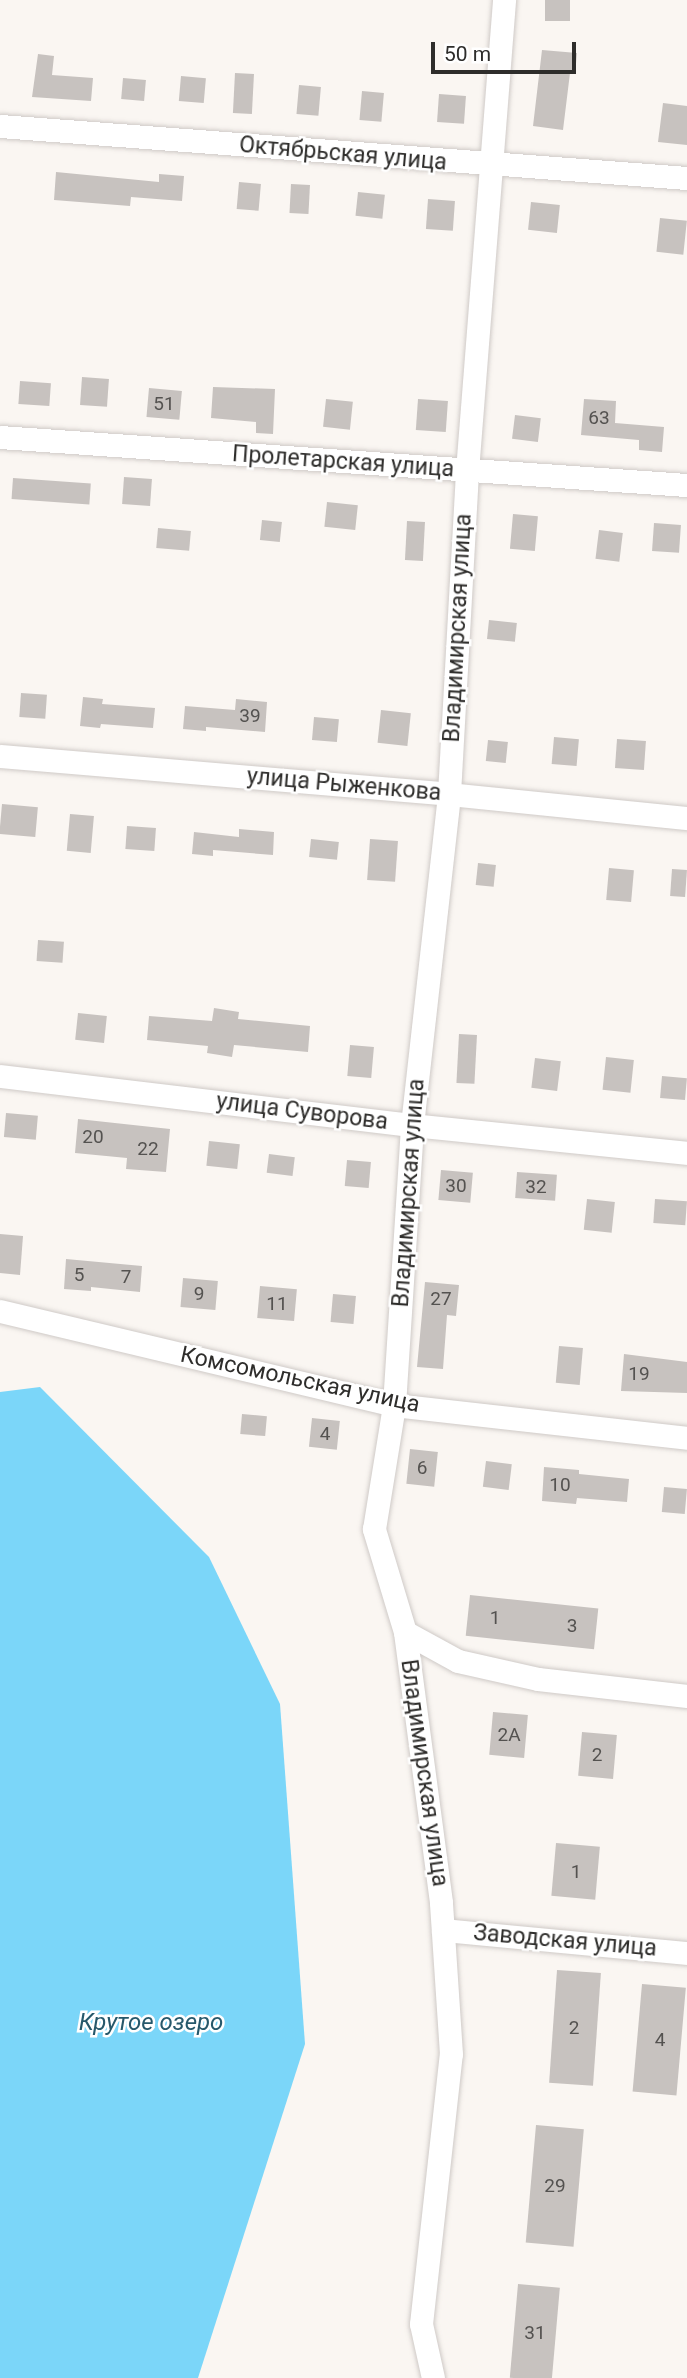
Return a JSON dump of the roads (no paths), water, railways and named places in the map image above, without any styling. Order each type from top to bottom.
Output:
[{"type":"street","name":"Владимирская улица","points":[[433,2378],[422,2324],[451,2054],[443,1930],[405,1632],[374,1529],[394,1405],[412,1125],[449,794],[467,471],[504,0]]},
{"type":"street","name":"Октябрьская улица","points":[[0,126],[687,178]]},
{"type":"street","name":"Пролетарская улица","points":[[0,437],[687,485]]},
{"type":"street","name":"улица Рыженкова","points":[[0,756],[449,794],[687,818]]},
{"type":"street","name":"улица Суворова","points":[[0,1076],[412,1125],[687,1153]]},
{"type":"street","name":"Комсомольская улица","points":[[0,1311],[394,1405],[687,1438]]},
{"type":"street","points":[[405,1632],[458,1661],[538,1679],[687,1696]]},
{"type":"street","name":"Заводская улица","points":[[443,1930],[687,1953]]},
{"type":"water","name":"Крутое озеро","points":[[40,1387],[209,1557],[280,1704],[305,2044],[198,2378],[0,2378],[0,1392]]}]
